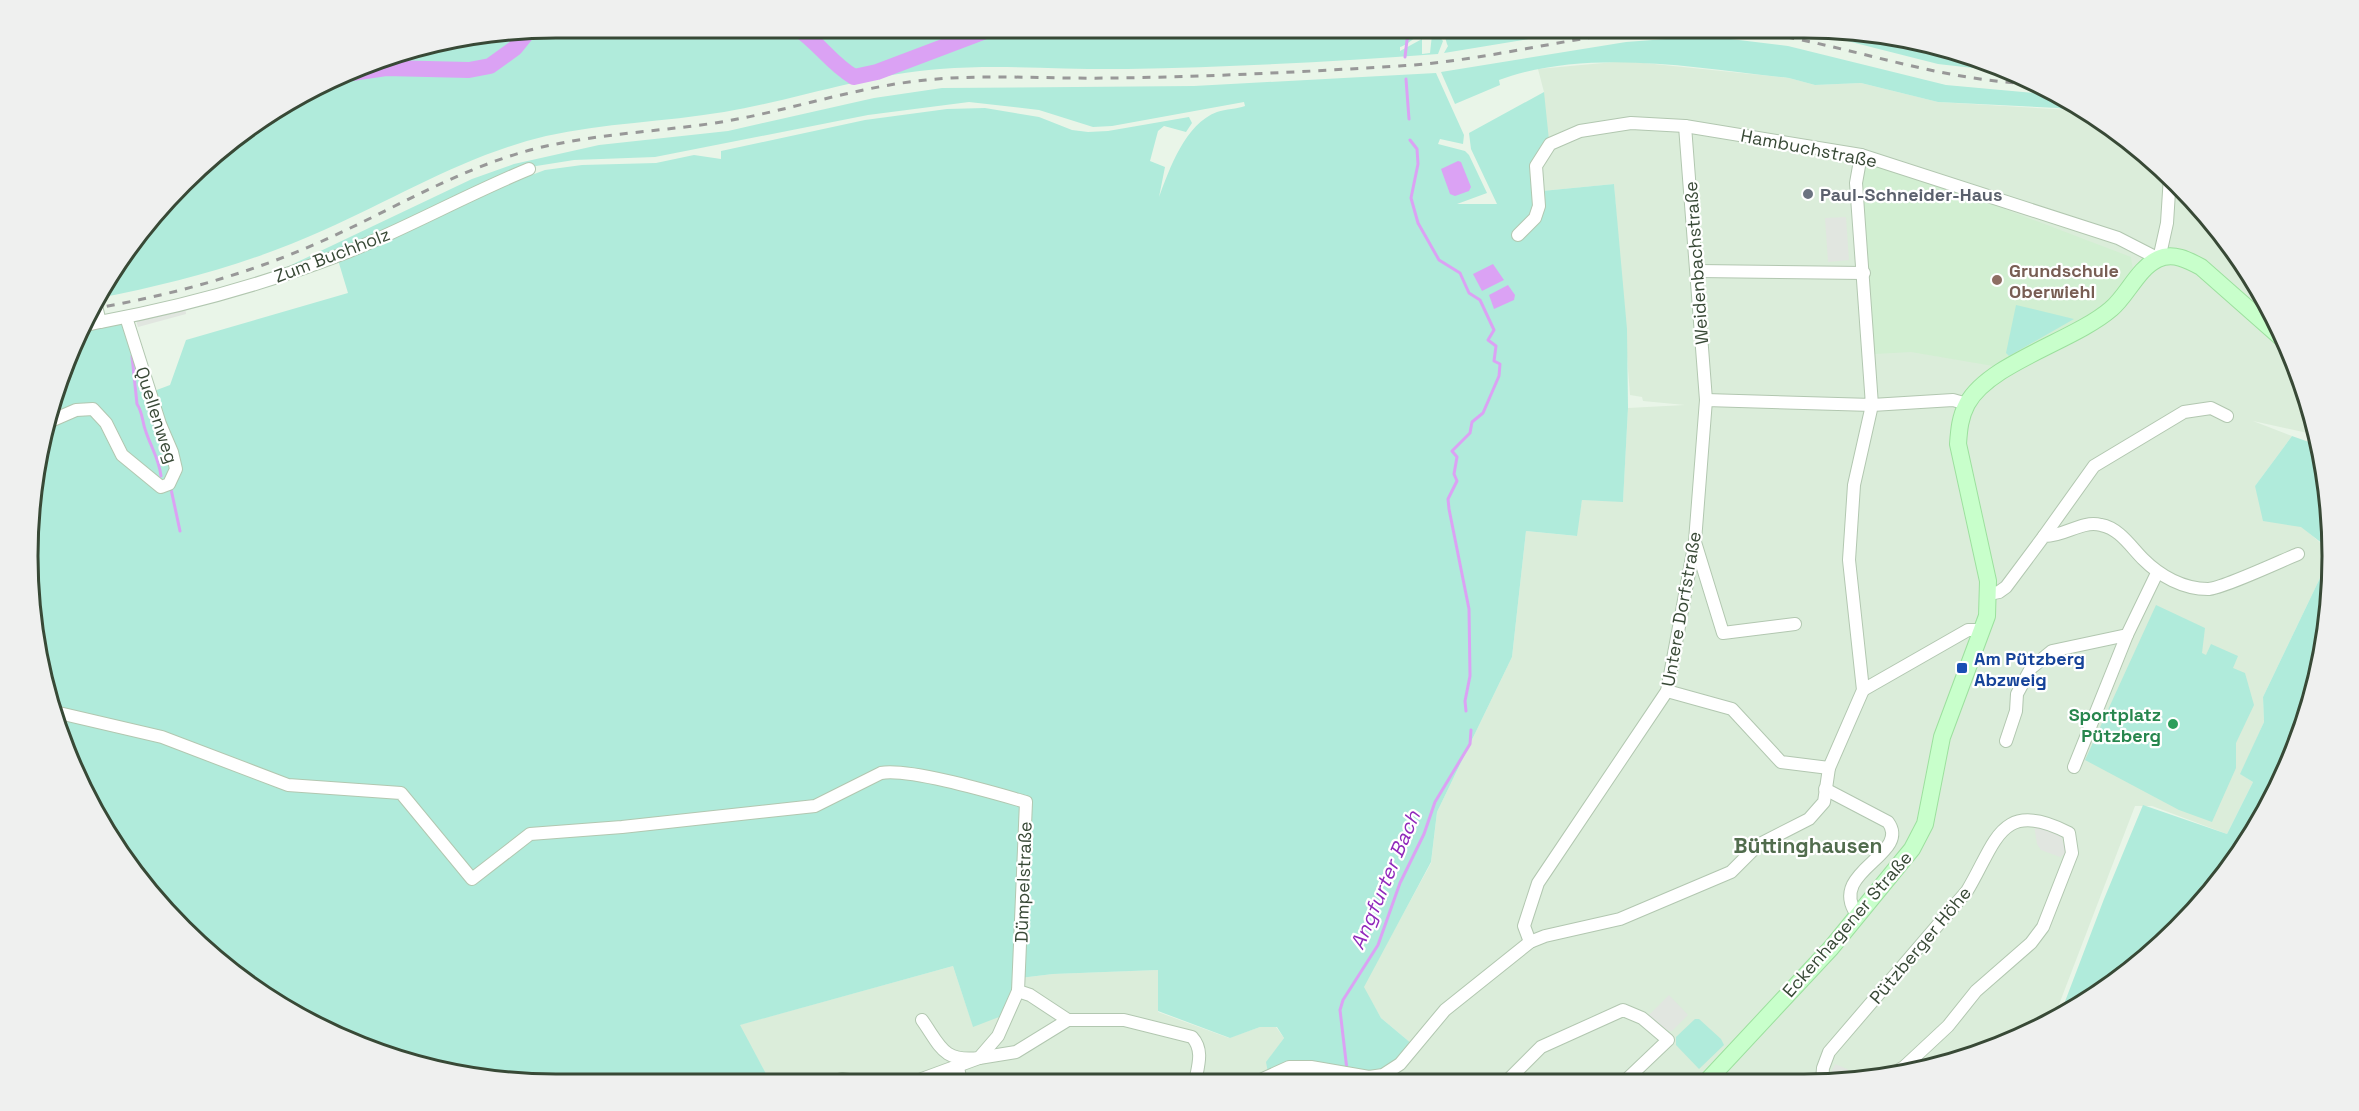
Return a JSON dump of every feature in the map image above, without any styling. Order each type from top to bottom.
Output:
[{"type":"main road","points":[[2158,259],[2174,256],[2187,259],[2201,267],[2268,326]]},
{"type":"main road","name":"Eckenhagener Straße","points":[[1715,1073],[1831,948],[1912,849],[1925,824],[1942,737],[1988,611],[1989,594],[1959,444],[1959,425],[1967,404],[1984,384],[2094,323],[2113,308],[2150,264],[2158,259]]},
{"type":"street","name":"Hambuchstraße","points":[[1518,235],[1535,218],[1539,206],[1536,166],[1550,144],[1568,135],[1605,125],[1630,123],[1685,126],[1861,154],[2118,238],[2158,259]]},
{"type":"street","name":"Weidenbachstraße","points":[[1685,126],[1698,271],[1706,400]]},
{"type":"street","points":[[1387,1073],[1445,1010],[1530,942],[1545,936],[1620,919],[1731,872],[1758,845],[1809,819],[1824,802],[1829,768],[1863,690],[1849,560],[1854,485],[1872,405],[1856,183],[1861,154]]},
{"type":"street","name":"Zum Buchholz","points":[[126,317],[204,300],[308,266],[398,230],[478,190],[529,169]]},
{"type":"street","points":[[2158,259],[2167,223],[2169,188]]},
{"type":"street","points":[[1698,271],[1864,273]]},
{"type":"street","points":[[98,314],[100,322]]},
{"type":"street","points":[[92,324],[126,317]]},
{"type":"street","name":"Quellenweg","points":[[56,419],[76,410],[93,409],[106,423],[122,455],[160,488],[169,484],[176,469],[172,452],[160,424],[126,317]]},
{"type":"street","points":[[1706,400],[1872,405],[1953,400],[1967,404]]},
{"type":"street","name":"Untere Dorfstraße","points":[[1530,942],[1524,926],[1538,883],[1667,691],[1695,541],[1706,400]]},
{"type":"street","points":[[1989,594],[2006,587],[2094,466],[2184,412],[2211,408],[2227,416]]},
{"type":"street","points":[[2044,536],[2055,536],[2087,524],[2103,525],[2117,531],[2157,573],[2182,585],[2210,590],[2298,554]]},
{"type":"street","points":[[1695,541],[1723,633],[1795,624]]},
{"type":"street","points":[[2074,767],[2127,635],[2157,573]]},
{"type":"street","points":[[1863,690],[1968,630],[1982,630]]},
{"type":"street","points":[[2006,741],[2016,711],[2017,694],[2031,668],[2052,651],[2127,635]]},
{"type":"street","points":[[1667,691],[1732,708],[1781,762],[1829,768]]},
{"type":"street","name":"Dümpelstraße","points":[[63,714],[162,737],[288,785],[401,793],[472,879],[530,834],[622,827],[815,806],[881,773],[888,772],[921,776],[1026,802],[1018,991],[998,1036],[979,1058]]},
{"type":"street","points":[[1825,789],[1888,822],[1893,828],[1893,838],[1889,847],[1860,872],[1852,890],[1852,908],[1857,915]]},
{"type":"street","name":"Pützberger Höhe","points":[[1822,1072],[1829,1052],[1967,891],[1981,868],[1992,841],[2011,823],[2028,819],[2046,821],[2068,833],[2072,853],[2043,927],[2031,943],[1976,991],[1948,1026],[1907,1064]]},
{"type":"street","points":[[1018,991],[1030,995],[1068,1020]]},
{"type":"street","points":[[1514,1073],[1534,1051],[1602,1017],[1623,1010],[1642,1018],[1668,1040],[1633,1073]]},
{"type":"street","points":[[922,1020],[944,1052],[956,1060],[1016,1052],[1068,1020],[1124,1020],[1192,1037],[1198,1044],[1200,1057],[1197,1073]]},
{"type":"street","points":[[940,1073],[979,1058]]},
{"type":"street","points":[[958,1067],[959,1073]]},
{"type":"street","points":[[1277,1073],[1289,1067],[1347,1073]]},
{"type":"shaded area","points":[[556,38],[1415,38],[1400,47],[1400,51],[1422,39],[1422,54],[1430,53],[1432,38],[1440,38],[1443,41],[1438,54],[1360,59],[1127,69],[987,67],[940,69],[886,76],[724,112],[612,125],[546,136],[460,165],[297,242],[241,262],[157,286],[107,296],[145,240],[166,214],[189,189],[240,145],[296,107],[326,91],[389,65],[454,47],[522,39]]},
{"type":"shaded area","points":[[1445,38],[1535,38],[1444,53],[1448,46]]},
{"type":"shaded area","points":[[1722,38],[1788,46],[1946,85],[2037,93],[2067,110],[1938,102],[1861,83],[1815,85],[1789,78],[1717,69],[1606,62],[1569,64],[1533,70],[1499,80],[1500,85],[1455,104],[1441,72],[1626,42]]},
{"type":"shaded area","points":[[1841,39],[1905,47],[1980,69],[1938,64]]},
{"type":"shaded area","points":[[1625,61],[1789,78],[1815,85],[1861,83],[1938,102],[2067,110],[2119,145],[2170,189],[2214,240],[2234,268],[2268,326],[2294,389],[2307,433],[2253,421],[2292,436],[2255,486],[2321,544],[2322,556],[2321,576],[2263,697],[2264,722],[2241,774],[2253,782],[2227,834],[2152,806],[2135,806],[2058,1006],[2033,1020],[2002,1034],[1938,1056],[1905,1064],[1837,1072],[1393,1073],[1412,1044],[1381,1018],[1363,987],[1431,863],[1437,812],[1512,657],[1526,531],[1576,536],[1582,500],[1623,501],[1628,408],[1685,405],[1643,401],[1642,397],[1630,395],[1614,184],[1542,191],[1544,92],[1538,69]]},
{"type":"shaded area","points":[[1436,73],[1464,135],[1463,144],[1440,139],[1438,144],[1465,151],[1469,155],[1487,193],[1457,204],[1497,204],[1471,149],[1469,133],[1544,92],[1550,150],[1541,160],[1542,191],[1614,184],[1627,329],[1628,408],[1623,502],[1582,500],[1577,536],[1526,531],[1512,657],[1437,812],[1431,862],[1364,987],[1381,1018],[1412,1044],[1397,1064],[1377,1072],[1268,1073],[1266,1062],[1284,1038],[1277,1027],[1260,1027],[1230,1038],[1158,1011],[1158,970],[1053,974],[1020,978],[999,1017],[973,1027],[953,966],[740,1025],[766,1073],[556,1073],[488,1069],[454,1064],[421,1056],[357,1034],[296,1004],[240,966],[214,945],[189,922],[145,871],[107,814],[77,754],[55,690],[42,623],[38,556],[39,522],[47,454],[65,389],[91,326],[107,323],[124,325],[146,394],[170,385],[186,340],[348,293],[338,260],[461,201],[545,170],[582,165],[656,163],[694,155],[721,159],[721,151],[865,120],[947,109],[985,108],[1039,117],[1072,130],[1088,132],[1108,131],[1189,117],[1192,123],[1186,132],[1164,126],[1158,131],[1150,161],[1165,167],[1159,197],[1180,148],[1196,126],[1217,112],[1245,106],[1244,102],[1112,126],[1093,127],[1039,110],[969,102],[868,115],[655,157],[574,160],[530,167],[399,228],[293,270],[152,307],[239,284],[289,266],[472,179],[514,164],[599,145],[728,131],[874,98],[942,88],[1194,86]]},
{"type":"shaded area","points":[[1458,161],[1461,162],[1471,187],[1469,191],[1455,196],[1450,194],[1441,169]]},
{"type":"shaded area","name":"Grundschule Oberwiehl","points":[[1873,163],[1960,192],[2131,257],[2133,270],[2099,311],[1999,367],[1911,352],[1874,354],[1862,175],[1864,167]]},
{"type":"shaded area","points":[[1846,217],[1849,260],[1828,262],[1825,218]]},
{"type":"shaded area","points":[[1493,264],[1504,280],[1482,291],[1473,274]]},
{"type":"shaded area","points":[[1508,285],[1515,295],[1514,300],[1494,309],[1489,295]]},
{"type":"shaded area","points":[[2016,305],[2074,319],[2009,356],[2006,353]]},
{"type":"shaded area","points":[[185,307],[186,314],[138,327],[136,320]]},
{"type":"shaded area","points":[[2292,436],[2309,442],[2317,488],[2321,543],[2301,527],[2263,521],[2255,486]]},
{"type":"shaded area","points":[[2321,576],[2312,657],[2304,690],[2282,754],[2252,814],[2214,871],[2170,922],[2119,966],[2065,1002],[2143,805],[2227,834],[2253,782],[2240,774],[2264,722],[2263,697]]},
{"type":"shaded area","name":"Sportplatz Pützberg","points":[[2156,605],[2205,628],[2202,653],[2206,655],[2211,644],[2238,656],[2233,668],[2245,673],[2254,705],[2236,743],[2236,768],[2212,822],[2179,810],[2085,760]]},
{"type":"shaded area","points":[[2034,825],[2061,836],[2066,853],[2060,857],[2041,850],[2037,844]]},
{"type":"shaded area","points":[[953,966],[973,1026],[1020,978],[1053,974],[1158,970],[1158,1012],[1229,1038],[1260,1027],[1276,1027],[1284,1038],[1267,1062],[1268,1073],[765,1073],[739,1025]]},
{"type":"shaded area","points":[[1669,995],[1688,1015],[1672,1031],[1659,1029],[1647,1017]]},
{"type":"shaded area","points":[[1695,1019],[1699,1019],[1721,1039],[1724,1045],[1699,1069],[1676,1045],[1676,1037]]},
{"type":"shaded area","points":[[1835,1064],[1849,1071],[1837,1072],[1831,1072]]},
{"type":"shaded area","points":[[1301,1070],[1318,1073],[1289,1073]]},
{"type":"waterway","points":[[810,38],[854,77],[877,72],[967,38]]},
{"type":"waterway","name":"Angfurter Bach","points":[[1405,57],[1408,38]]},
{"type":"waterway","points":[[378,69],[469,70],[490,66],[515,48],[522,39]]},
{"type":"waterway","name":"Angfurter Bach","points":[[1406,79],[1409,119]]},
{"type":"waterway","name":"Angfurter Bach","points":[[1410,140],[1417,149],[1418,164],[1411,198],[1418,223],[1439,260],[1460,273],[1469,293],[1480,300],[1494,330],[1488,340],[1496,346],[1494,361],[1500,364],[1499,376],[1483,413],[1472,422],[1470,433],[1452,451],[1457,457],[1454,474],[1457,481],[1448,499],[1449,509],[1469,609],[1470,676],[1465,701],[1466,711]]},
{"type":"waterway","points":[[132,356],[137,404],[161,476]]},
{"type":"waterway","points":[[171,489],[180,531]]},
{"type":"waterway","name":"Angfurter Bach","points":[[1347,1070],[1340,1010],[1343,1000],[1378,945],[1400,883],[1424,834],[1435,802],[1470,744],[1471,730]]},
{"type":"railway","points":[[101,307],[182,290],[271,262],[329,238],[455,177],[507,157],[579,140],[715,123],[873,88],[926,80],[971,77],[1181,77],[1399,66],[1437,63],[1589,38]]},
{"type":"railway","points":[[1790,38],[1953,75],[2014,82]]},
{"type":"place","name":"Paul-Schneider-Haus","points":[[1808,194]]},
{"type":"place","name":"Grundschule Oberwiehl","points":[[1997,280]]},
{"type":"place","name":"Am Pützberg Abzweig","points":[[1962,668]]},
{"type":"place","name":"Sportplatz Pützberg","points":[[2173,724]]},
{"type":"district","name":"Büttinghausen","points":[[1808,845]]}]
